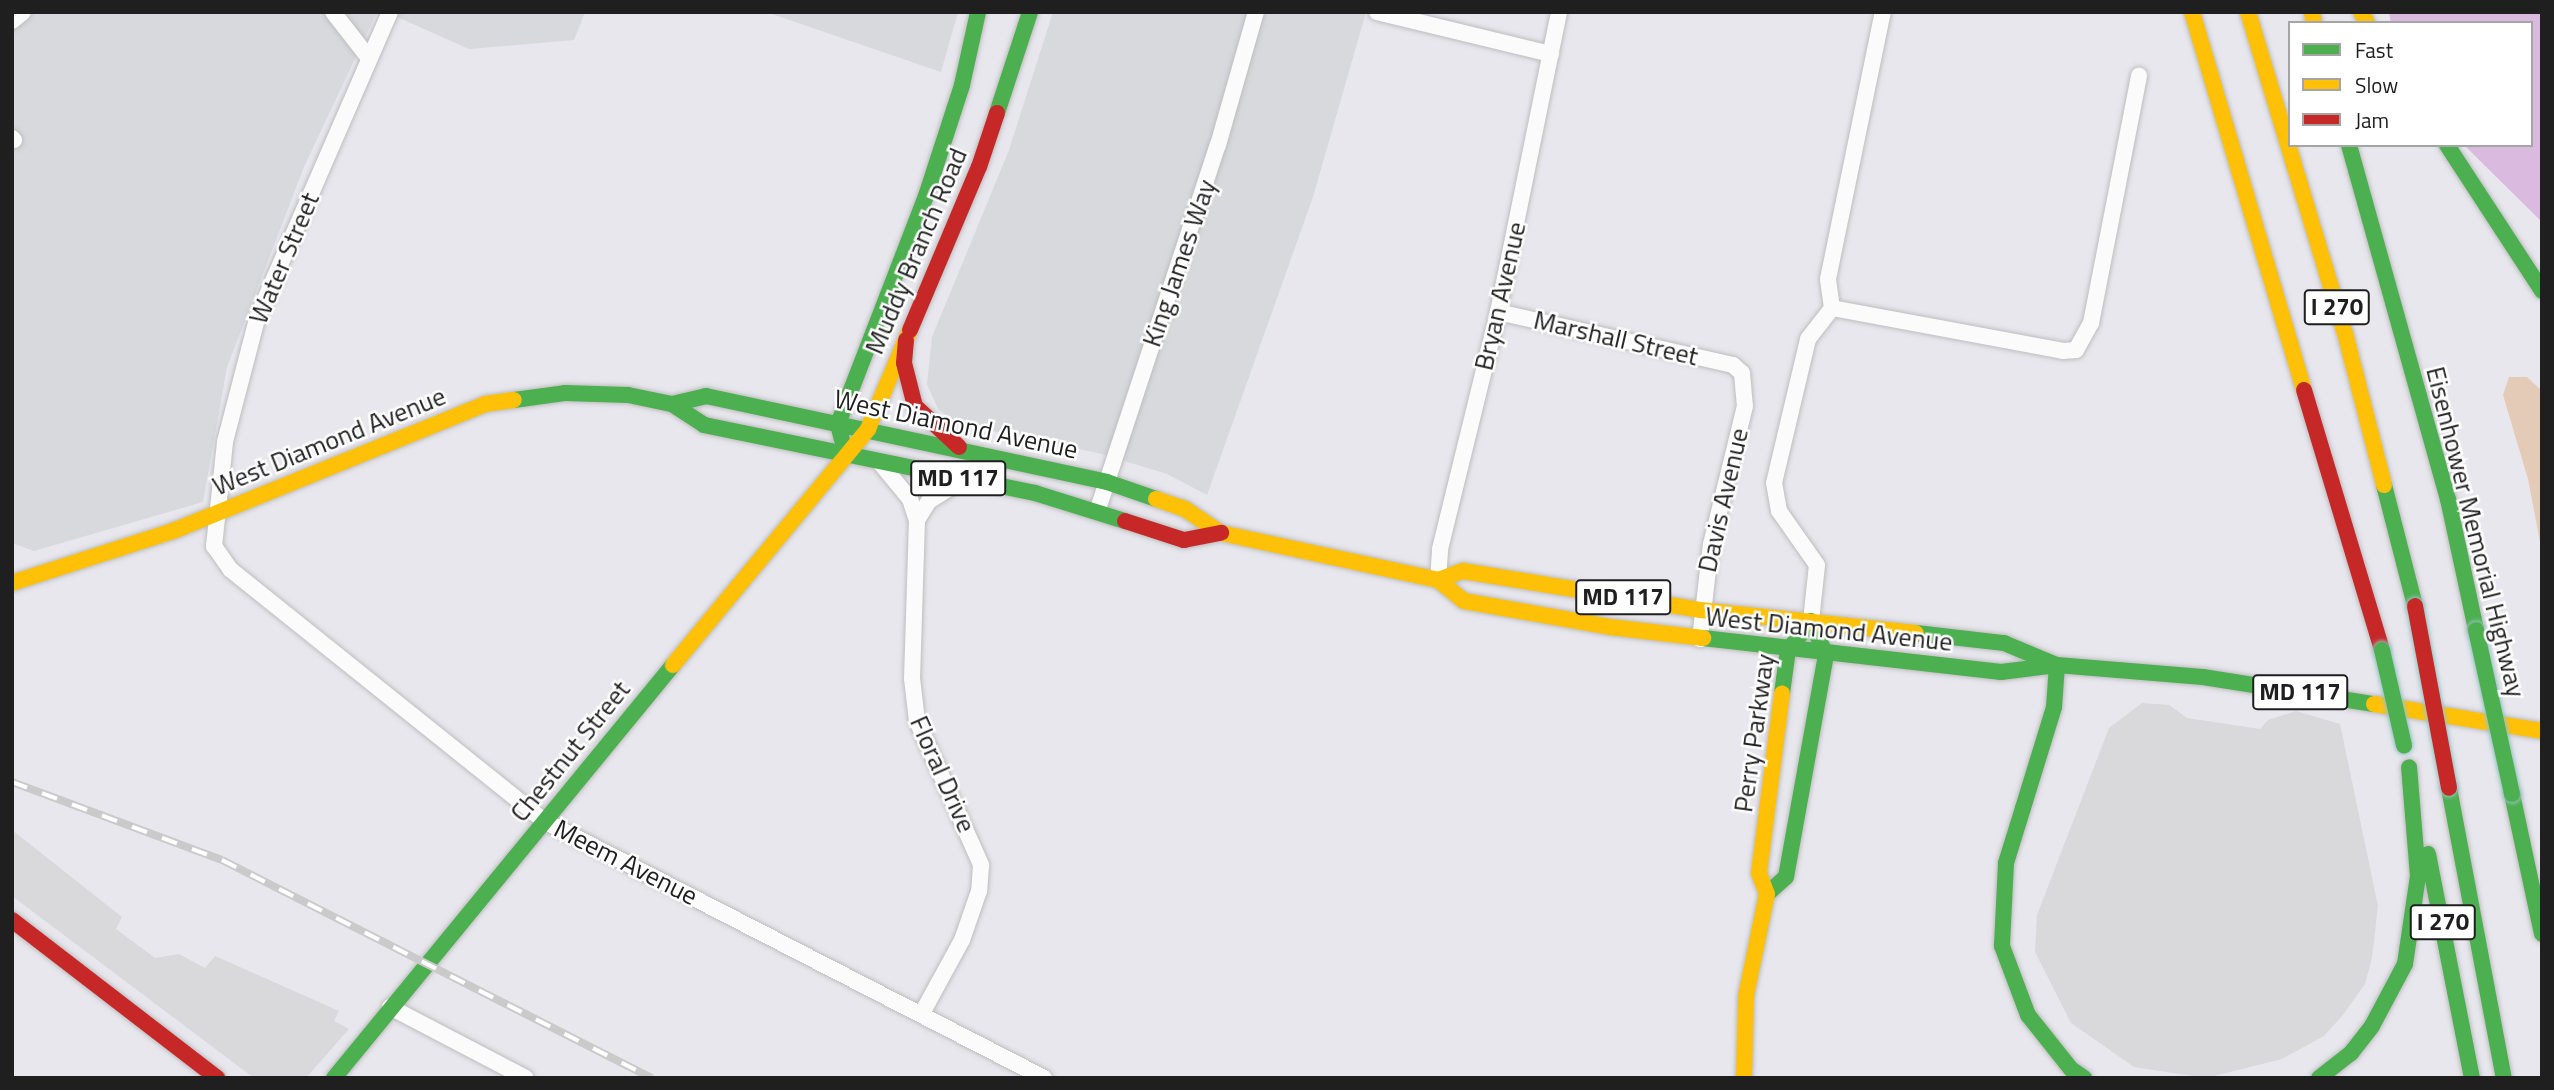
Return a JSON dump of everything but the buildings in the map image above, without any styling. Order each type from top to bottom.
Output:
[{"type":"main road","name":"Muddy Branch Road","points":[[838,424],[926,196],[962,85],[978,12]]},
{"type":"main road","name":"Muddy Branch Road","points":[[845,455],[868,429],[979,167],[1030,12]]},
{"type":"main road","name":"I 270","points":[[2192,12],[2382,650],[2447,939],[2472,1078]]},
{"type":"main road","points":[[2211,12],[2305,386]]},
{"type":"main road","name":"I 270","points":[[2248,12],[2288,144]]},
{"type":"main road","name":"I 270","points":[[2289,147],[2345,333],[2415,606],[2504,1078]]},
{"type":"main road","name":"Eisenhower Memorial Highway","points":[[2350,147],[2448,499],[2542,934]]},
{"type":"main road","points":[[2448,147],[2542,291]]},
{"type":"main road","points":[[906,340],[904,363],[915,406],[940,433],[965,451]]},
{"type":"main road","name":"West Diamond Avenue","points":[[12,583],[216,514],[485,404],[574,393],[672,404],[706,396],[1107,482],[1185,509],[1221,533],[1438,579],[1464,601],[1700,639],[1826,655],[2001,672],[2057,665],[2203,677],[2542,731]]},
{"type":"main road","name":"West Diamond Avenue","points":[[672,404],[704,425],[881,464],[964,479],[1097,512],[1184,540],[1221,533]]},
{"type":"main road","points":[[838,424],[845,455]]},
{"type":"main road","name":"Chestnut Street","points":[[334,1078],[845,455]]},
{"type":"main road","name":"West Diamond Avenue","points":[[1438,579],[1463,571],[1700,610],[2004,643],[2057,665]]},
{"type":"main road","points":[[1811,621],[1826,655]]},
{"type":"main road","name":"Perry Parkway","points":[[1744,1078],[1746,996],[1767,894],[1759,873],[1788,650],[1811,621]]},
{"type":"main road","name":"Perry Parkway","points":[[1767,894],[1786,877],[1826,655]]},
{"type":"main road","points":[[2057,665],[2054,707],[2006,863],[2001,946],[2028,1015],[2071,1069],[2084,1078]]},
{"type":"main road","points":[[2319,1078],[2351,1053],[2372,1026],[2405,964],[2418,876],[2409,767]]},
{"type":"main road","points":[[12,920],[217,1078]]},
{"type":"street","points":[[12,21],[23,12]]},
{"type":"street","points":[[332,12],[369,58]]},
{"type":"street","name":"Water Street","points":[[216,514],[225,442],[258,315],[390,12]]},
{"type":"street","name":"King James Way","points":[[1097,512],[1218,145],[1256,12]]},
{"type":"street","points":[[1377,12],[1551,54]]},
{"type":"street","name":"Bryan Avenue","points":[[1438,579],[1440,549],[1498,312],[1559,12]]},
{"type":"street","points":[[1882,12],[1828,279],[1832,308],[2063,351],[2076,350],[2091,323],[2138,76]]},
{"type":"street","name":"West Diamond Avenue","points":[[1811,621],[1816,565],[1779,511],[1774,483],[1808,339],[1832,308]]},
{"type":"street","name":"Marshall Street","points":[[1498,312],[1734,365]]},
{"type":"street","name":"Davis Avenue","points":[[1700,639],[1700,610],[1710,544],[1745,406],[1745,383],[1734,365]]},
{"type":"street","name":"Floral Drive","points":[[881,464],[910,499],[917,520],[913,702],[981,865],[979,891],[962,940],[922,1013]]},
{"type":"street","points":[[917,520],[929,501],[964,479]]},
{"type":"street","name":"Meem Avenue","points":[[216,514],[214,546],[231,570],[544,821],[1044,1078]]},
{"type":"street","points":[[390,1007],[526,1078]]},
{"type":"shaded area","points":[[12,12],[377,12],[304,167],[227,367],[203,502],[34,551],[12,543]]},
{"type":"shaded area","points":[[386,12],[585,12],[574,40],[469,49]]},
{"type":"shaded area","points":[[766,12],[958,12],[941,72]]},
{"type":"shaded area","points":[[1053,12],[1366,12],[1313,197],[1207,495],[1167,474],[1098,453],[959,424],[938,409],[927,384],[932,337],[1009,150]]},
{"type":"shaded area","points":[[2389,12],[2542,12],[2542,222],[2466,147],[2533,147],[2533,21],[2391,21]]},
{"type":"shaded area","points":[[2509,377],[2527,377],[2542,391],[2542,552],[2528,479],[2503,395]]},
{"type":"shaded area","points":[[2142,703],[2169,705],[2187,718],[2260,729],[2268,720],[2296,711],[2340,724],[2378,906],[2372,958],[2365,984],[2343,1015],[2324,1036],[2282,1059],[2206,1078],[2134,1067],[2071,1023],[2035,952],[2037,915],[2109,728]]},
{"type":"shaded area","points":[[12,830],[122,917],[116,929],[155,958],[179,954],[205,968],[215,956],[339,1011],[334,1021],[349,1029],[306,1078],[254,1078],[12,896]]},
{"type":"railway","points":[[12,782],[222,860],[652,1078]]},
{"type":"traffic: fast","points":[[842,440],[838,424],[926,196],[962,85],[978,12]]},
{"type":"traffic: fast","points":[[997,113],[1030,12]]},
{"type":"traffic: fast","points":[[2350,147],[2448,499],[2476,630]]},
{"type":"traffic: fast","points":[[2448,147],[2542,291]]},
{"type":"traffic: fast","points":[[514,400],[565,393],[628,395],[672,404],[704,425],[1035,493],[1125,521]]},
{"type":"traffic: fast","points":[[672,404],[706,396],[1107,482],[1156,499]]},
{"type":"traffic: fast","points":[[2384,485],[2415,606]]},
{"type":"traffic: fast","points":[[1767,894],[1786,877],[1826,655],[1811,621],[1788,650],[1782,693]]},
{"type":"traffic: fast","points":[[2476,630],[2512,794]]},
{"type":"traffic: fast","points":[[1916,633],[2004,643],[2054,664]]},
{"type":"traffic: fast","points":[[1703,638],[2001,672],[2057,665],[2203,677],[2374,704]]},
{"type":"traffic: fast","points":[[2382,650],[2404,745]]},
{"type":"traffic: fast","points":[[334,1078],[673,665]]},
{"type":"traffic: fast","points":[[2023,808],[2054,707],[2057,665]]},
{"type":"traffic: fast","points":[[2319,1078],[2351,1053],[2372,1026],[2405,964],[2418,876],[2409,767]]},
{"type":"traffic: fast","points":[[2449,788],[2504,1078]]},
{"type":"traffic: fast","points":[[2512,794],[2542,934]]},
{"type":"traffic: fast","points":[[2023,808],[2006,863],[2002,946],[2028,1015],[2071,1069],[2084,1078]]},
{"type":"traffic: fast","points":[[2428,854],[2472,1078]]},
{"type":"traffic: slow","points":[[2192,12],[2304,390]]},
{"type":"traffic: slow","points":[[2248,12],[2288,144]]},
{"type":"traffic: slow","points":[[2312,12],[2314,21]]},
{"type":"traffic: slow","points":[[2361,12],[2366,21]]},
{"type":"traffic: slow","points":[[2289,147],[2345,333],[2384,485]]},
{"type":"traffic: slow","points":[[673,665],[868,429],[910,330]]},
{"type":"traffic: slow","points":[[12,583],[173,531],[485,404],[514,400]]},
{"type":"traffic: slow","points":[[1156,499],[1185,509],[1221,533],[1438,580],[1464,601],[1610,627],[1703,638]]},
{"type":"traffic: slow","points":[[1438,580],[1463,571],[1700,610],[1916,633]]},
{"type":"traffic: slow","points":[[1744,1078],[1746,996],[1767,894],[1759,873],[1782,693]]},
{"type":"traffic: slow","points":[[2374,704],[2542,731]]},
{"type":"traffic: jam","points":[[910,330],[979,167],[997,113]]},
{"type":"traffic: jam","points":[[906,340],[904,363],[915,406],[959,447]]},
{"type":"traffic: jam","points":[[2304,390],[2382,650]]},
{"type":"traffic: jam","points":[[1125,521],[1184,540],[1221,533]]},
{"type":"traffic: jam","points":[[2415,606],[2449,788]]},
{"type":"traffic: jam","points":[[12,920],[217,1078]]}]
